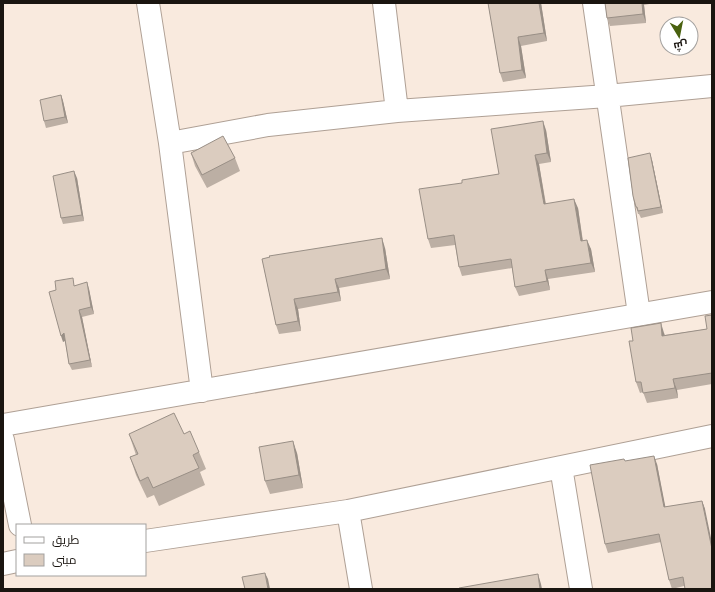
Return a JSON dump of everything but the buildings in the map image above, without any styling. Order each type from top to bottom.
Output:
[{"type":"street","points":[[148,3],[170,143],[202,391]]},
{"type":"street","points":[[384,3],[397,110]]},
{"type":"street","points":[[594,3],[639,314]]},
{"type":"street","points":[[170,143],[268,125],[397,110],[607,96],[712,86]]},
{"type":"street","points":[[3,425],[712,302]]},
{"type":"street","points":[[146,541],[348,511],[712,436]]},
{"type":"street","points":[[3,440],[20,524]]},
{"type":"street","points":[[561,467],[582,589]]},
{"type":"street","points":[[348,511],[361,589]]},
{"type":"street","points":[[3,564],[16,561]]}]
